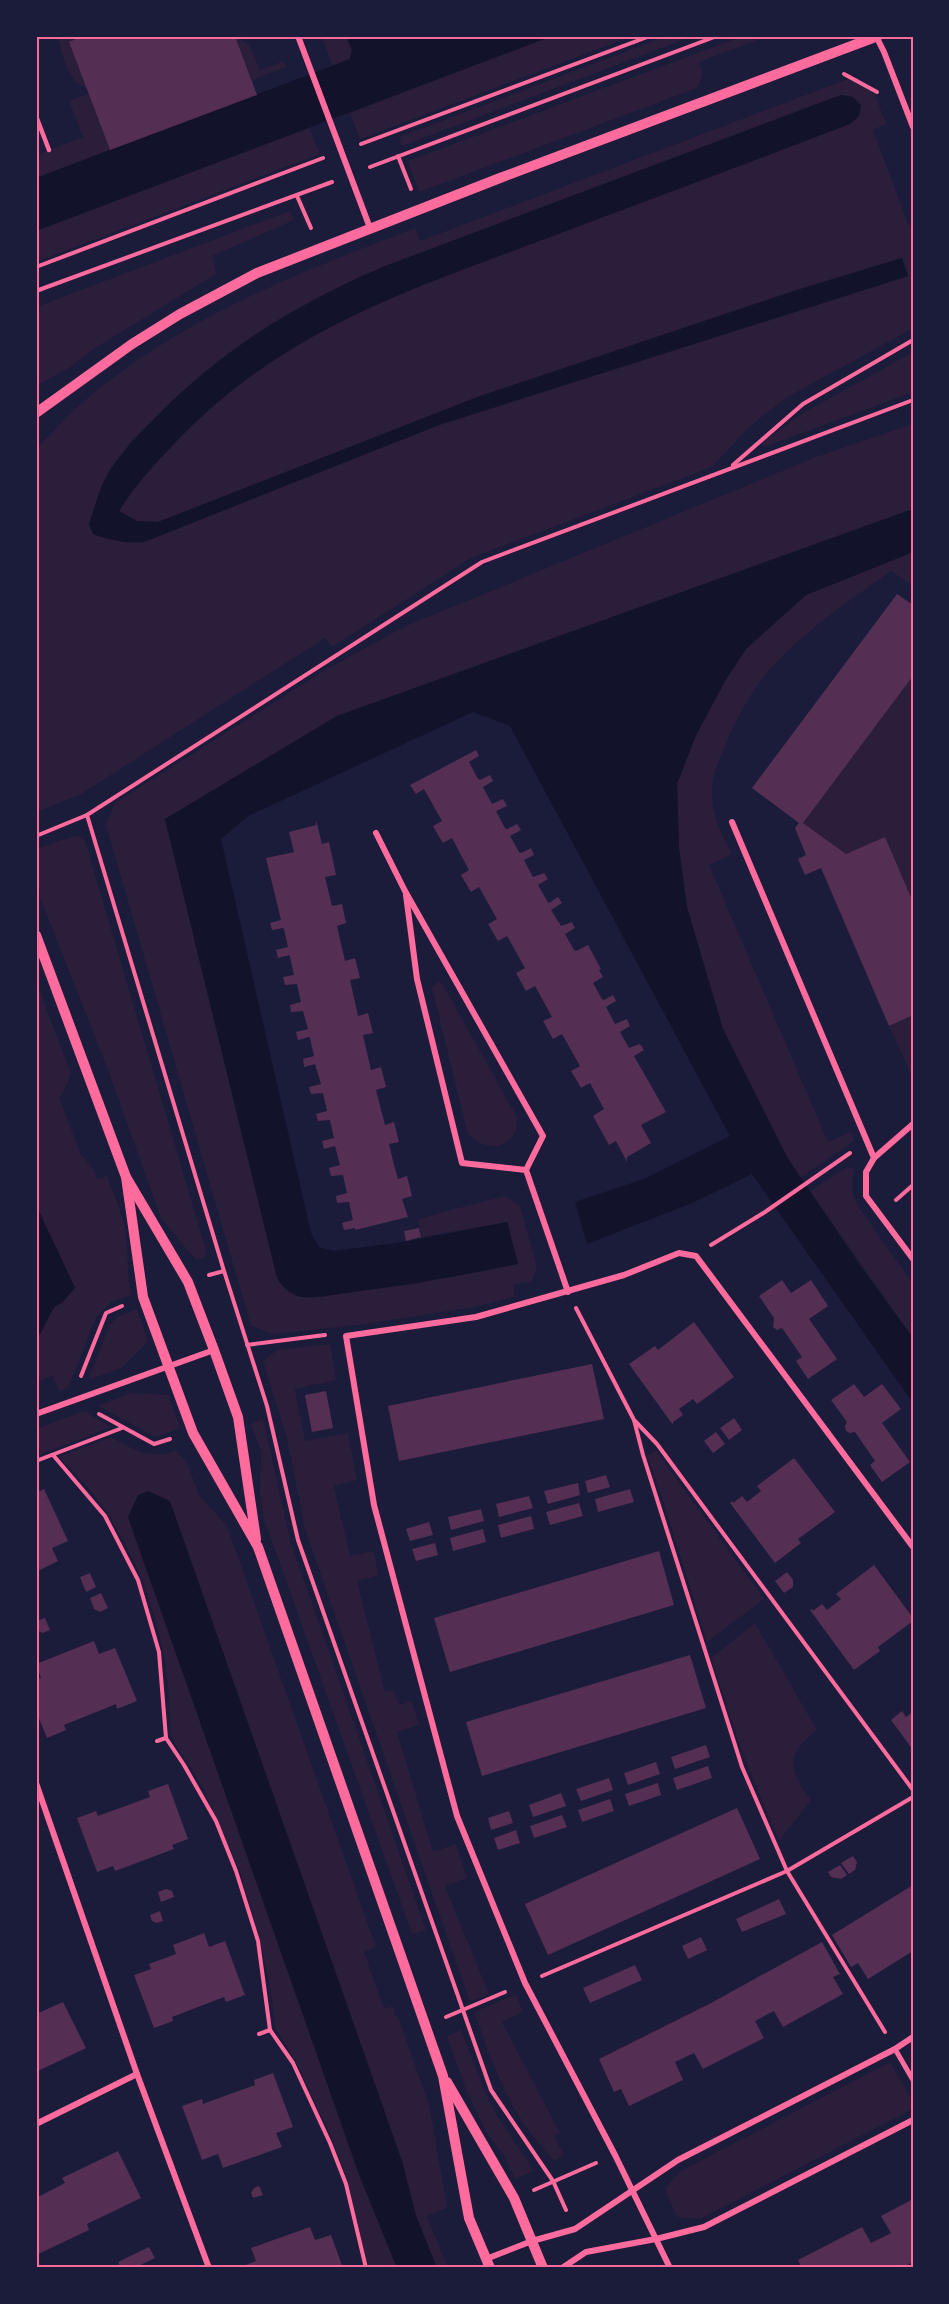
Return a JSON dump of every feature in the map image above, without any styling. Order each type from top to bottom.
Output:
[{"type":"street","points":[[298,36],[370,228]]},
{"type":"street","points":[[36,413],[109,359],[180,314],[257,273],[876,36],[913,127]]},
{"type":"street","points":[[732,822],[874,1158]]},
{"type":"street","points":[[376,833],[405,891],[543,1136],[526,1170],[568,1292]]},
{"type":"street","points":[[405,891],[417,979],[462,1163],[526,1170]]},
{"type":"street","points":[[36,935],[126,1177],[188,1282],[214,1350],[238,1417],[258,1547]]},
{"type":"street","points":[[913,1124],[874,1158],[866,1172],[866,1196],[913,1259]]},
{"type":"street","points":[[126,1177],[143,1297],[193,1433],[258,1547],[443,2076],[469,2218],[488,2264],[532,2241],[575,2229],[678,2160],[895,2049],[913,2037]]},
{"type":"street","points":[[670,2268],[525,1983],[453,1804],[374,1505],[346,1336],[476,1317],[624,1275],[679,1253],[696,1256],[913,1547]]},
{"type":"street","points":[[36,1414],[214,1350]]},
{"type":"street","points":[[36,1783],[137,2074],[209,2268]]},
{"type":"street","points":[[895,2049],[913,2080]]},
{"type":"street","points":[[36,2124],[137,2074]]},
{"type":"street","points":[[443,2076],[514,2198],[543,2268]]},
{"type":"street","points":[[562,2268],[586,2252],[656,2240],[705,2227],[913,2120]]},
{"type":"lane","points":[[36,116],[49,150]]},
{"type":"path","points":[[36,291],[297,196],[717,36]]},
{"type":"path","points":[[832,53],[841,72],[877,92],[898,87]]},
{"type":"path","points":[[297,196],[313,232]]},
{"type":"path","points":[[730,467],[803,404],[913,340]]},
{"type":"path","points":[[36,836],[87,815],[482,562],[913,400]]},
{"type":"path","points":[[87,815],[267,1406],[298,1540],[491,2090],[553,2181],[575,2229]]},
{"type":"path","points":[[696,1256],[765,1212],[867,1141]]},
{"type":"path","points":[[568,1292],[634,1420],[643,1455],[742,1767],[787,1871],[895,2049]]},
{"type":"path","points":[[248,1346],[325,1335],[346,1336]]},
{"type":"path","points":[[634,1420],[657,1444],[913,1790]]},
{"type":"path","points":[[36,1461],[123,1428]]},
{"type":"path","points":[[53,1455],[105,1516],[138,1580],[159,1652],[166,1738],[216,1821],[236,1870],[258,1941],[270,2030],[293,2063],[330,2143],[346,2184],[366,2268]]},
{"type":"path","points":[[157,1741],[166,1738]]},
{"type":"path","points":[[463,2010],[787,1871],[913,1797]]},
{"type":"path","points":[[259,2034],[270,2030]]},
{"type":"shaded area","points":[[58,36],[83,36],[69,42],[86,87],[74,80],[70,73],[63,58]]},
{"type":"shaded area","points":[[322,36],[346,36],[352,50],[350,59],[332,66]]},
{"type":"shaded area","points":[[346,36],[552,36],[36,231],[36,178],[350,59],[352,50]]},
{"type":"shaded area","points":[[552,36],[632,36],[360,139],[350,113]]},
{"type":"shaded area","points":[[667,36],[693,36],[402,146],[399,137]]},
{"type":"shaded area","points":[[743,36],[768,36],[699,62],[703,75],[697,88],[419,192],[408,161]]},
{"type":"shaded area","points":[[236,38],[246,42],[249,46],[260,70],[284,61],[286,67],[252,80]]},
{"type":"shaded area","points":[[848,79],[875,94],[886,124],[873,130],[908,224],[913,227],[913,328],[786,398],[749,427],[712,467],[471,558],[332,647],[325,638],[81,794],[36,812],[36,448],[78,406],[110,380],[181,332],[257,293],[415,228],[420,241]],"holes":[[[840,95],[331,325],[271,362],[214,405],[163,455],[119,511],[137,521],[158,522],[480,396],[800,289],[902,258],[908,276],[439,425],[144,542],[118,541],[93,534],[116,469],[132,440],[209,368],[265,328],[324,294],[388,265]]]},
{"type":"shaded area","points":[[88,94],[110,150],[36,178],[36,155],[83,137],[69,101]]},
{"type":"shaded area","points":[[841,95],[853,97],[861,105],[859,116],[850,124],[404,293],[354,315],[307,340],[260,369],[216,404],[152,468],[119,511],[137,521],[158,522],[480,396],[800,289],[902,258],[908,276],[439,425],[144,542],[118,541],[93,534],[89,524],[102,485],[112,467],[131,443],[205,372],[262,330],[292,312],[355,279],[388,265]]},
{"type":"shaded area","points":[[309,128],[320,154],[36,262],[36,231]]},
{"type":"shaded area","points":[[290,211],[294,220],[212,256],[216,274],[95,348],[69,368],[36,386],[36,307]]},
{"type":"shaded area","points":[[913,352],[913,392],[764,447],[761,443],[800,415]]},
{"type":"shaded area","points":[[913,424],[913,509],[337,716],[165,819],[277,1278],[283,1287],[302,1297],[324,1295],[409,1285],[518,1264],[507,1222],[422,1237],[418,1220],[505,1196],[520,1206],[537,1267],[532,1281],[513,1285],[515,1297],[474,1307],[366,1324],[274,1334],[251,1326],[106,825],[115,803],[325,670],[406,626],[816,457]]},
{"type":"shaded area","points":[[913,509],[913,552],[806,595],[746,649],[725,681],[696,735],[677,784],[679,848],[687,907],[723,1029],[787,1157],[859,1264],[913,1338],[913,1403],[752,1174],[692,1203],[587,1244],[575,1202],[644,1179],[730,1136],[510,726],[473,712],[248,816],[221,839],[311,1233],[319,1247],[333,1251],[404,1242],[507,1222],[518,1264],[321,1297],[302,1297],[287,1290],[277,1278],[165,819],[337,716]]},
{"type":"shaded area","points":[[913,552],[913,586],[891,571],[815,627],[767,673],[753,691],[736,722],[712,784],[715,815],[732,854],[709,865],[828,1142],[851,1132],[854,1141],[800,1178],[787,1157],[723,1029],[704,970],[687,907],[679,848],[677,784],[696,735],[725,681],[746,649],[806,595]]},
{"type":"shaded area","points":[[913,676],[913,902],[885,838],[846,854],[803,823]]},
{"type":"shaded area","points":[[78,836],[85,841],[206,1250],[205,1258],[195,1259],[161,1218],[108,1070],[36,887],[36,849]]},
{"type":"shaded area","points":[[36,981],[71,1074],[62,1096],[59,1097],[80,1153],[94,1170],[97,1179],[107,1176],[123,1219],[132,1295],[112,1301],[96,1317],[68,1388],[59,1391],[53,1376],[36,1382],[36,1336],[40,1334],[54,1307],[75,1288],[36,1205]]},
{"type":"shaded area","points":[[438,982],[442,983],[517,1117],[515,1134],[502,1144],[489,1146],[483,1144],[471,1137],[467,1131],[432,988]]},
{"type":"shaded area","points":[[913,1015],[913,1078],[889,1026]]},
{"type":"shaded area","points":[[847,1167],[854,1168],[852,1185],[854,1197],[862,1212],[913,1284],[913,1338],[810,1191]]},
{"type":"shaded area","points":[[36,1205],[75,1288],[62,1303],[54,1307],[40,1334],[36,1336]]},
{"type":"shaded area","points":[[137,1309],[148,1341],[121,1368],[89,1378],[110,1324],[119,1316]]},
{"type":"shaded area","points":[[330,1344],[336,1380],[295,1389],[305,1441],[348,1433],[357,1480],[334,1486],[350,1556],[373,1551],[379,1575],[357,1581],[385,1692],[394,1690],[399,1705],[412,1701],[419,1725],[397,1732],[433,1852],[456,1844],[467,1878],[445,1886],[489,1994],[470,2002],[305,1529],[287,1439],[263,1361],[277,1350]]},
{"type":"shaded area","points":[[131,1393],[168,1395],[180,1428],[153,1436],[100,1407],[100,1405]]},
{"type":"shaded area","points":[[81,1412],[112,1427],[36,1456],[36,1429]]},
{"type":"shaded area","points":[[263,1419],[291,1543],[426,1930],[412,1934],[264,1519],[260,1495],[261,1451],[251,1424]]},
{"type":"shaded area","points":[[111,1437],[135,1450],[150,1454],[166,1454],[176,1451],[187,1462],[199,1495],[227,1526],[376,1947],[364,1952],[384,2009],[393,2006],[395,2016],[398,2016],[430,2108],[447,2208],[427,2216],[448,2268],[437,2268],[416,2216],[402,2161],[128,1517],[360,2177],[397,2268],[368,2268],[348,2182],[332,2139],[297,2064],[276,2029],[269,1980],[259,1935],[240,1871],[201,1784],[171,1734],[165,1662],[146,1591],[129,1552],[108,1515],[87,1487],[59,1457]]},
{"type":"shaded area","points":[[656,1451],[764,1599],[707,1642],[647,1455]]},
{"type":"shaded area","points":[[148,1491],[170,1501],[402,2161],[416,2216],[437,2268],[397,2268],[360,2177],[128,1517],[138,1495]]},
{"type":"shaded area","points":[[755,1623],[817,1730],[799,1747],[793,1763],[798,1780],[811,1800],[779,1841],[742,1752],[711,1658]]},
{"type":"shaded area","points":[[516,1994],[523,2012],[502,2022],[560,2133],[554,2136],[564,2155],[554,2161],[533,2136],[512,2104],[497,2074],[474,2012]]},
{"type":"shaded area","points":[[461,2030],[485,2092],[497,2116],[534,2171],[515,2179],[505,2157],[485,2130],[465,2087],[447,2036]]},
{"type":"shaded area","points":[[890,2062],[913,2102],[913,2109],[700,2219],[677,2217],[665,2189],[679,2172]]},
{"type":"building","points":[[83,36],[235,36],[257,95],[110,150],[69,42]]},
{"type":"building","points":[[897,594],[913,605],[913,676],[803,823],[846,854],[885,837],[913,902],[913,1015],[889,1026],[821,868],[805,875],[798,859],[806,855],[795,828],[799,823],[752,788]]},
{"type":"building","points":[[476,750],[479,756],[469,762],[478,779],[490,775],[493,781],[483,787],[492,804],[503,799],[507,806],[496,811],[505,828],[517,824],[521,830],[510,836],[519,852],[531,848],[534,855],[524,860],[533,877],[544,873],[548,879],[538,885],[547,901],[549,903],[558,897],[562,903],[551,910],[561,926],[572,922],[575,928],[565,934],[574,950],[588,945],[603,977],[593,983],[602,999],[613,995],[616,1001],[606,1007],[615,1024],[627,1019],[630,1026],[620,1032],[629,1048],[640,1044],[644,1050],[634,1056],[666,1112],[641,1125],[651,1143],[627,1157],[627,1162],[616,1141],[609,1145],[593,1116],[604,1109],[590,1083],[581,1088],[571,1071],[580,1066],[562,1034],[553,1039],[543,1021],[552,1017],[535,986],[526,991],[516,973],[525,968],[507,936],[498,941],[488,924],[497,919],[479,887],[471,892],[461,875],[469,870],[452,838],[443,843],[433,826],[442,821],[424,789],[416,794],[410,785]]},
{"type":"building","points":[[316,820],[322,844],[329,842],[336,875],[325,877],[332,906],[342,904],[346,923],[337,926],[345,961],[355,958],[360,978],[350,980],[358,1016],[368,1013],[373,1033],[363,1035],[371,1070],[381,1067],[386,1087],[376,1090],[385,1125],[394,1122],[399,1142],[389,1144],[393,1161],[398,1179],[407,1176],[412,1196],[402,1199],[408,1217],[355,1230],[355,1228],[344,1230],[342,1223],[353,1220],[349,1202],[337,1203],[336,1196],[347,1193],[343,1175],[331,1176],[329,1168],[340,1165],[335,1146],[324,1149],[322,1141],[334,1138],[330,1120],[318,1121],[316,1114],[327,1111],[323,1093],[311,1094],[309,1087],[321,1084],[315,1064],[304,1067],[303,1059],[314,1056],[310,1038],[298,1040],[296,1032],[308,1029],[303,1011],[291,1012],[290,1005],[301,1002],[297,984],[285,985],[283,977],[294,975],[290,957],[289,955],[278,958],[276,950],[288,947],[284,929],[272,930],[270,923],[281,920],[266,858],[294,852],[289,832],[316,825]]},
{"type":"building","points":[[419,1228],[421,1237],[406,1241],[404,1231]]},
{"type":"building","points":[[782,1280],[791,1293],[811,1280],[828,1306],[809,1319],[837,1359],[808,1379],[796,1361],[802,1357],[782,1328],[777,1330],[773,1327],[774,1318],[759,1296]]},
{"type":"building","points":[[694,1322],[734,1377],[697,1404],[693,1399],[679,1409],[683,1415],[673,1422],[673,1425],[629,1364],[655,1346],[658,1350]]},
{"type":"building","points":[[592,1364],[604,1419],[399,1461],[388,1406]]},
{"type":"building","points":[[854,1384],[864,1397],[882,1384],[901,1409],[882,1423],[910,1462],[882,1482],[870,1465],[875,1461],[855,1432],[846,1431],[847,1422],[831,1400]]},
{"type":"building","points":[[326,1391],[333,1428],[312,1432],[305,1395]]},
{"type":"building","points":[[734,1418],[742,1430],[729,1440],[720,1428]]},
{"type":"building","points":[[716,1432],[725,1444],[713,1453],[704,1441]]},
{"type":"building","points":[[794,1458],[835,1512],[798,1539],[801,1543],[775,1563],[730,1503],[742,1496],[747,1502],[761,1491],[757,1486]]},
{"type":"building","points":[[606,1475],[610,1487],[588,1493],[585,1481]]},
{"type":"building","points":[[578,1483],[580,1495],[548,1504],[544,1491]]},
{"type":"building","points":[[44,1489],[68,1541],[52,1548],[58,1561],[36,1572],[36,1493]]},
{"type":"building","points":[[630,1489],[634,1502],[598,1512],[595,1499]]},
{"type":"building","points":[[529,1496],[533,1508],[499,1517],[496,1504]]},
{"type":"building","points":[[579,1503],[583,1516],[550,1525],[546,1512]]},
{"type":"building","points":[[481,1509],[484,1521],[451,1530],[448,1517]]},
{"type":"building","points":[[531,1516],[534,1529],[501,1538],[498,1525]]},
{"type":"building","points":[[429,1522],[433,1535],[410,1541],[406,1529]]},
{"type":"building","points":[[483,1529],[486,1542],[453,1551],[450,1538]]},
{"type":"building","points":[[435,1543],[438,1555],[416,1561],[412,1549]]},
{"type":"building","points":[[659,1551],[674,1605],[450,1672],[434,1618]]},
{"type":"building","points":[[874,1565],[913,1621],[878,1647],[880,1651],[854,1670],[810,1610],[813,1611],[822,1604],[827,1610],[841,1599],[836,1594]]},
{"type":"building","points":[[787,1572],[793,1580],[793,1587],[784,1593],[775,1581]]},
{"type":"building","points":[[90,1573],[96,1587],[86,1592],[80,1577]]},
{"type":"building","points":[[101,1593],[108,1608],[100,1612],[94,1609],[90,1598]]},
{"type":"building","points":[[45,1618],[50,1630],[43,1633],[36,1630],[36,1621]]},
{"type":"building","points":[[94,1641],[99,1654],[115,1648],[137,1701],[117,1709],[116,1704],[64,1725],[66,1730],[47,1738],[36,1711],[36,1680],[41,1678],[36,1664]]},
{"type":"building","points":[[690,1655],[706,1708],[482,1776],[466,1722]]},
{"type":"building","points":[[902,1711],[906,1717],[913,1712],[913,1750],[891,1720]]},
{"type":"building","points":[[706,1745],[710,1757],[675,1769],[671,1757]]},
{"type":"building","points":[[656,1762],[660,1774],[628,1785],[624,1773]]},
{"type":"building","points":[[708,1766],[712,1778],[677,1790],[673,1778]]},
{"type":"building","points":[[609,1778],[613,1790],[581,1801],[576,1789]]},
{"type":"building","points":[[658,1783],[661,1795],[629,1806],[625,1794]]},
{"type":"building","points":[[168,1784],[188,1839],[172,1845],[174,1849],[115,1871],[113,1866],[97,1872],[77,1818],[96,1811],[98,1816],[150,1797],[148,1791]]},
{"type":"building","points":[[561,1793],[566,1806],[533,1817],[529,1805]]},
{"type":"building","points":[[610,1799],[614,1811],[582,1822],[578,1810]]},
{"type":"building","points":[[737,1808],[760,1859],[548,1955],[525,1904]]},
{"type":"building","points":[[509,1811],[513,1823],[491,1830],[488,1818]]},
{"type":"building","points":[[562,1815],[567,1827],[534,1838],[530,1826]]},
{"type":"building","points":[[516,1830],[520,1843],[498,1850],[494,1838]]},
{"type":"building","points":[[853,1856],[857,1862],[855,1870],[849,1874],[841,1863]]},
{"type":"building","points":[[840,1865],[847,1875],[841,1879],[831,1877],[828,1872]]},
{"type":"building","points":[[913,1885],[913,1951],[868,1979],[858,1963],[851,1967],[832,1935]]},
{"type":"building","points":[[166,1889],[172,1891],[174,1897],[161,1902],[158,1892]]},
{"type":"building","points":[[779,1899],[786,1914],[742,1932],[736,1919]]},
{"type":"building","points":[[160,1911],[163,1921],[157,1923],[152,1921],[150,1915]]},
{"type":"building","points":[[204,1933],[209,1947],[225,1941],[245,1995],[226,2002],[224,1997],[172,2017],[173,2021],[154,2028],[134,1975],[151,1969],[149,1964],[176,1954],[173,1945]]},
{"type":"building","points":[[701,1937],[707,1950],[688,1959],[682,1946]]},
{"type":"building","points":[[822,1942],[840,1974],[833,1977],[843,1994],[783,2027],[774,2011],[768,2014],[755,2021],[764,2038],[703,2069],[694,2053],[675,2062],[683,2080],[629,2106],[621,2089],[614,2092],[599,2059],[711,2003]]},
{"type":"building","points":[[635,1965],[642,1980],[590,2003],[583,1988]]},
{"type":"building","points":[[63,2002],[86,2048],[36,2072],[36,2014]]},
{"type":"building","points":[[273,2073],[293,2127],[276,2133],[282,2147],[223,2168],[218,2154],[202,2160],[182,2106],[202,2099],[203,2104],[255,2085],[254,2080]]},
{"type":"building","points":[[118,2151],[141,2198],[87,2224],[89,2230],[36,2255],[36,2198],[65,2183],[62,2178]]},
{"type":"building","points":[[259,2186],[263,2195],[253,2198],[251,2193]]},
{"type":"building","points":[[913,2199],[913,2262],[902,2268],[802,2268],[798,2260],[862,2227],[871,2243],[891,2233],[881,2216]]},
{"type":"building","points":[[310,2227],[315,2240],[331,2235],[343,2268],[238,2268],[256,2261],[251,2248]]},
{"type":"building","points":[[149,2247],[155,2258],[134,2268],[121,2268],[118,2262]]}]
